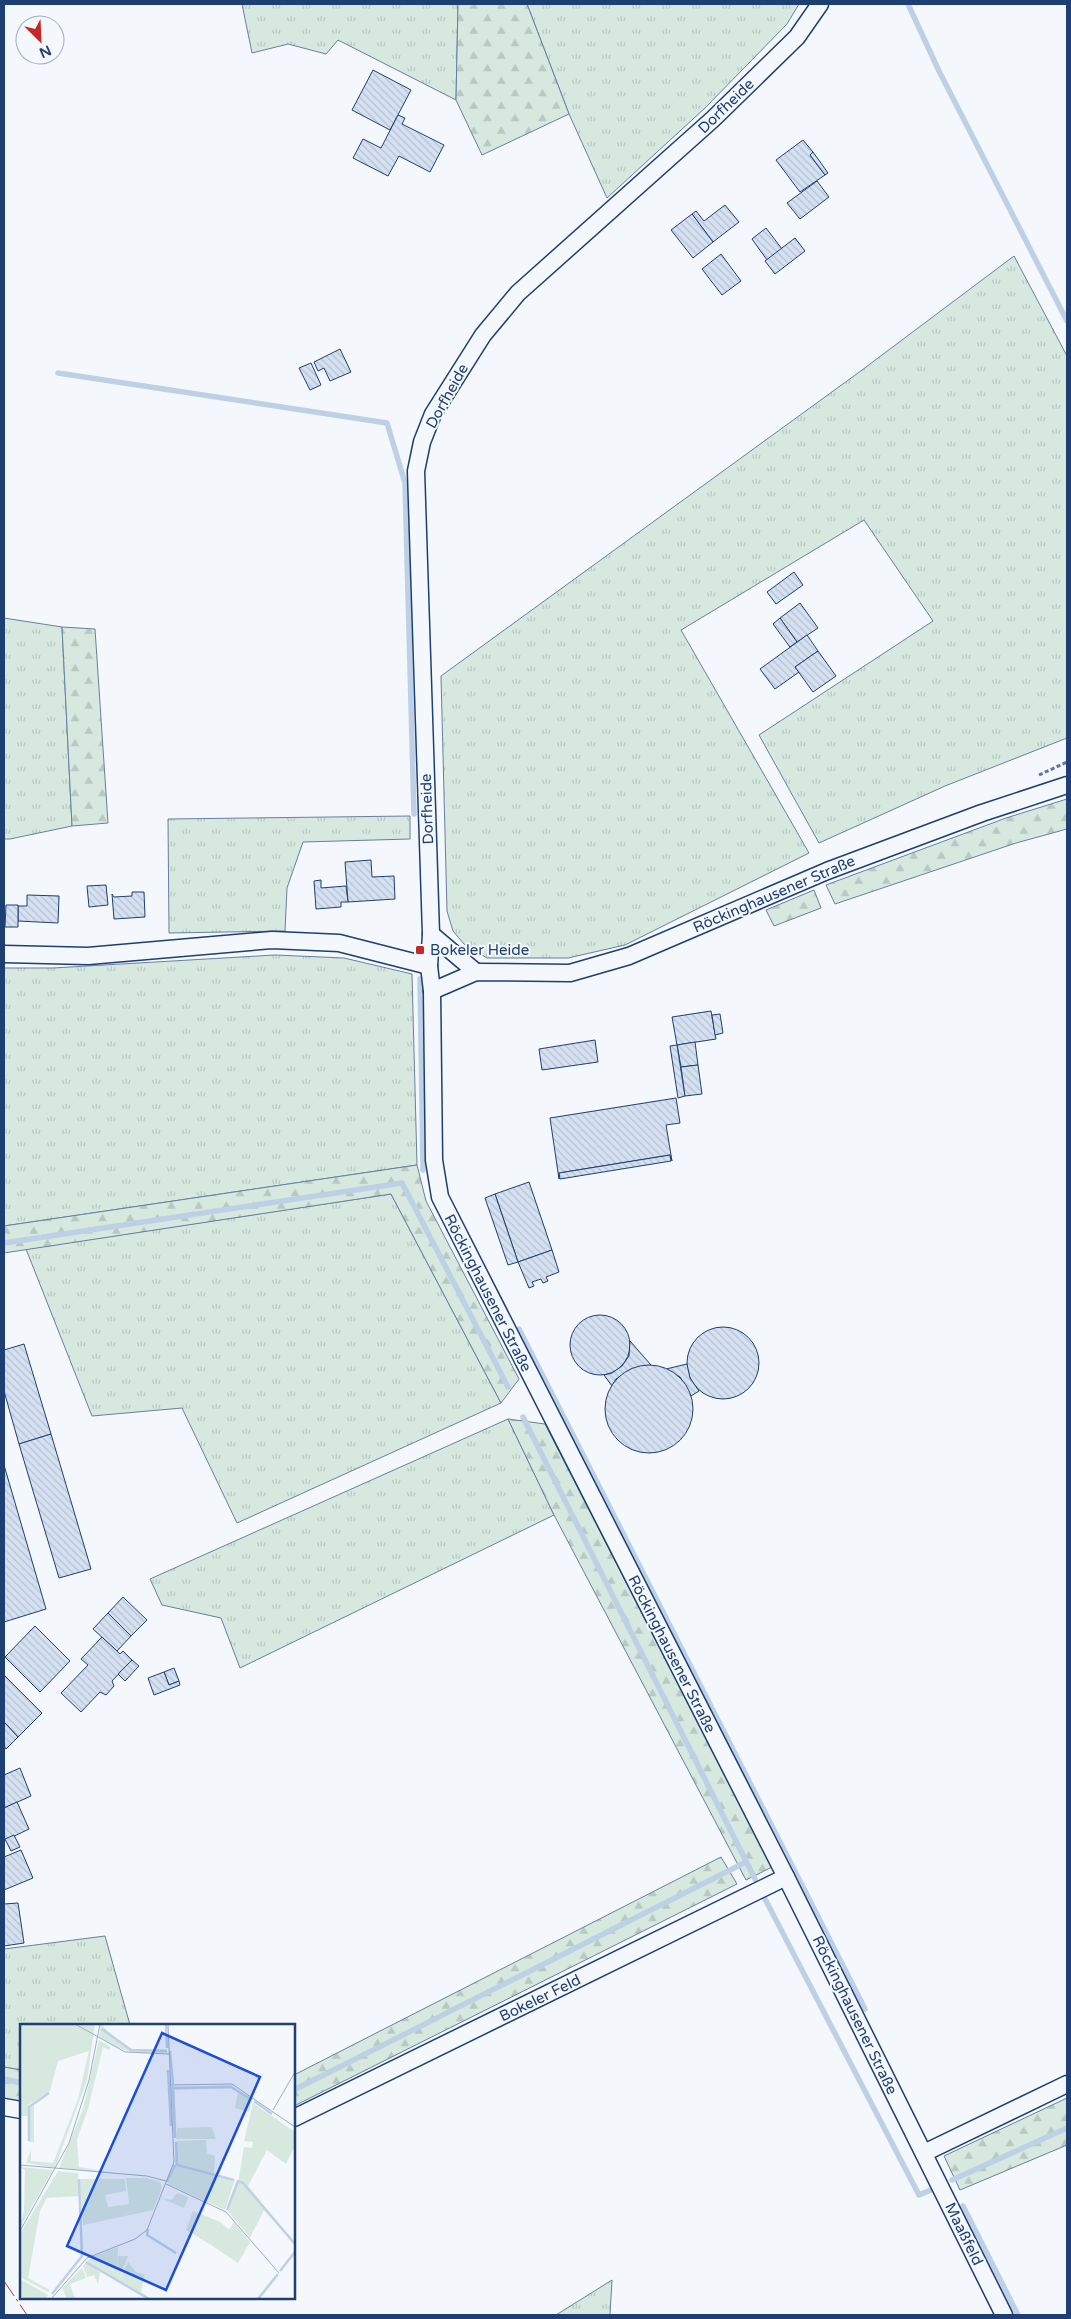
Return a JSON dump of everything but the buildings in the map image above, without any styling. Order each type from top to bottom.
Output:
[{"type":"street","name":"Dorfheide","points":[[430,934],[416,471],[422,442],[433,414],[483,335],[518,293],[713,119],[797,37],[820,4]]},
{"type":"street","name":"Röckinghausener Straße","points":[[432,991],[476,972],[570,973],[629,956],[827,871],[982,813],[1067,785]]},
{"type":"street","name":"Röckinghausener Straße","points":[[430,934],[429,966],[432,991],[434,1160],[440,1197],[786,1877],[924,2153]]},
{"type":"street","points":[[430,934],[476,972]]},
{"type":"street","points":[[4,954],[88,956],[272,940],[339,943],[429,966]]},
{"type":"street","name":"Bokeler Feld","points":[[295,2118],[786,1877]]},
{"type":"street","points":[[924,2153],[1067,2084]]},
{"type":"street","points":[[4,2107],[20,2110]]},
{"type":"street","name":"Maaßfeld","points":[[924,2153],[1004,2315]]},
{"type":"green space","points":[[242,4],[458,4],[456,100],[338,40],[326,54],[288,44],[252,53]]},
{"type":"green space","points":[[458,4],[527,4],[569,114],[482,155],[456,100]]},
{"type":"green space","points":[[527,4],[799,4],[787,24],[705,108],[607,198],[569,114]]},
{"type":"green space","points":[[1014,256],[1067,356],[1067,738],[945,786],[819,843],[759,735],[933,621],[864,520],[681,630],[809,853],[625,945],[568,958],[487,958],[464,944],[453,931],[447,911],[441,676],[858,373]]},
{"type":"green space","points":[[4,618],[62,627],[72,826],[10,839],[4,839]]},
{"type":"green space","points":[[62,627],[95,629],[108,823],[72,826]]},
{"type":"green space","points":[[1067,799],[1067,829],[1016,843],[835,904],[826,885],[1006,818]]},
{"type":"green space","points":[[410,816],[410,839],[303,842],[287,888],[285,931],[169,933],[168,819]]},
{"type":"green space","points":[[814,890],[821,908],[774,926],[766,910]]},
{"type":"green space","points":[[275,955],[344,958],[412,974],[417,1165],[4,1226],[4,968],[53,968]]},
{"type":"green space","points":[[417,1165],[426,1201],[519,1379],[501,1403],[391,1194],[4,1253],[4,1226]]},
{"type":"green space","points":[[391,1194],[501,1403],[237,1523],[182,1408],[92,1416],[26,1249]]},
{"type":"green space","points":[[508,1419],[554,1515],[240,1668],[221,1618],[162,1605],[150,1579]]},
{"type":"green space","points":[[508,1419],[545,1424],[772,1867],[746,1880],[554,1515]]},
{"type":"green space","points":[[721,1857],[737,1884],[295,2105],[295,2074]]},
{"type":"green space","points":[[105,1936],[130,2024],[20,2024],[20,2070],[4,2067],[4,1949]]},
{"type":"green space","points":[[4,2067],[20,2070],[20,2102],[4,2099]]},
{"type":"green space","points":[[1067,2098],[1067,2145],[960,2190],[944,2156]]},
{"type":"green space","points":[[612,2280],[610,2315],[556,2315]]},
{"type":"waterway","points":[[908,4],[939,71],[1067,321]]},
{"type":"waterway","points":[[58,373],[387,423],[405,483],[414,814]]},
{"type":"waterway","points":[[420,979],[423,1170]]},
{"type":"waterway","points":[[4,1243],[402,1183],[508,1387]]},
{"type":"waterway","points":[[519,1329],[865,2009]]},
{"type":"waterway","points":[[523,1417],[755,1879]]},
{"type":"waterway","points":[[295,2089],[746,1862]]},
{"type":"waterway","points":[[764,1897],[919,2195],[931,2190]]},
{"type":"waterway","points":[[4,2079],[20,2083]]},
{"type":"waterway","points":[[952,2180],[1067,2128]]},
{"type":"waterway","points":[[963,2206],[1018,2315]]},
{"type":"power","points":[[4,2281],[27,2315]]},
{"type":"place","name":"Bokeler Heide","points":[[420,950]]}]
